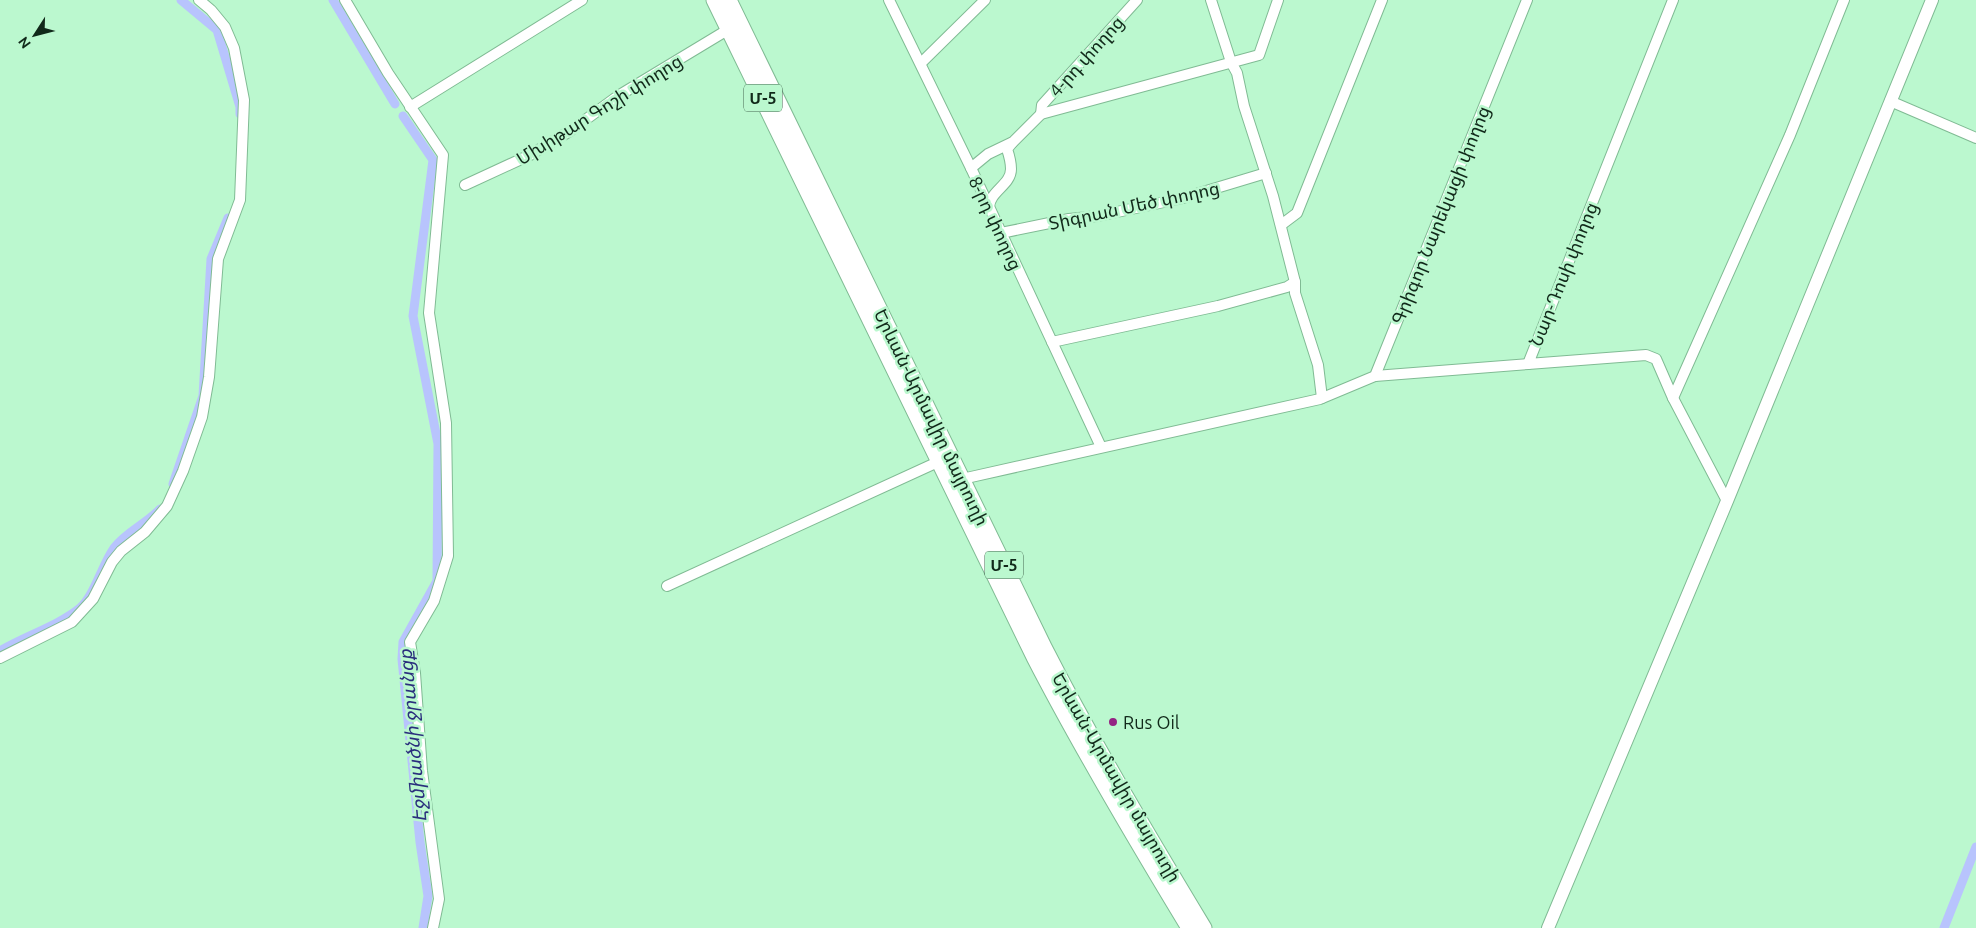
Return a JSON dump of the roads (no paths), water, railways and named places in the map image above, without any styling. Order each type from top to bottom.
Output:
[{"type":"highway","name":"Մ-5","points":[[714,0],[817,195]]},
{"type":"highway","name":"Մ-5","points":[[729,0],[817,195]]},
{"type":"highway","name":"Երևան-Արմավիր մայրուղի","points":[[817,195],[940,461],[1034,657],[1065,717],[1118,810],[1189,928]]},
{"type":"highway","name":"Երևան-Արմավիր մայրուղի","points":[[817,195],[962,479],[1077,711],[1204,928]]},
{"type":"main road","points":[[1548,928],[1726,502],[1932,0]]},
{"type":"street","points":[[0,658],[72,622],[93,599],[112,562],[121,550],[145,532],[167,506],[183,471],[202,417],[209,377],[218,260],[240,200],[244,100],[234,48],[225,27],[212,10],[199,0]]},
{"type":"street","points":[[344,0],[410,107],[443,155],[428,312],[446,423],[448,556],[434,601],[410,642],[415,673],[422,771],[439,899],[433,928]]},
{"type":"street","points":[[410,107],[582,0]]},
{"type":"street","name":"8-րդ փողոց","points":[[889,0],[971,168],[1101,448]]},
{"type":"street","points":[[921,63],[984,0]]},
{"type":"street","name":"4-րդ փողոց","points":[[1041,114],[1042,104],[1137,0]]},
{"type":"street","points":[[1211,0],[1237,73],[1244,106],[1281,225],[1296,282],[1295,293],[1318,366],[1321,399]]},
{"type":"street","points":[[989,207],[989,201],[1008,179],[1011,170],[1007,148],[1041,114],[1260,55],[1278,0]]},
{"type":"street","points":[[1281,225],[1296,213],[1382,0]]},
{"type":"street","name":"Գրիգոր Նարեկացի փողոց","points":[[1375,376],[1527,0]]},
{"type":"street","name":"Նար-Դոսի փողոց","points":[[1673,0],[1528,364],[1646,355],[1656,359],[1673,398],[1726,502]]},
{"type":"street","points":[[1673,398],[1790,135],[1844,0]]},
{"type":"street","name":"Մխիթար Գոշի փողոց","points":[[466,184],[530,154],[570,131],[618,96],[729,30]]},
{"type":"street","points":[[1890,101],[1976,138]]},
{"type":"street","points":[[971,168],[988,154],[1013,142]]},
{"type":"street","name":"Տիգրան Մեծ փողոց","points":[[1001,233],[1069,219],[1098,216],[1183,198],[1266,173]]},
{"type":"street","points":[[1052,342],[1218,306],[1287,288],[1296,282]]},
{"type":"street","points":[[962,479],[1321,399],[1375,376],[1528,364]]},
{"type":"street","points":[[666,586],[940,461]]},
{"type":"waterway","points":[[181,0],[217,30],[240,107],[240,114]]},
{"type":"waterway","name":"Էջմիածնի ջրանցք","points":[[333,0],[395,104]]},
{"type":"waterway","name":"Էջմիածնի ջրանցք","points":[[403,116],[433,160],[413,316],[438,444],[437,581],[403,642],[402,659],[420,842],[428,896],[423,928]]},
{"type":"waterway","points":[[173,484],[203,396],[211,259],[228,218]]},
{"type":"waterway","points":[[0,651],[52,626],[80,608],[90,596],[114,548],[124,537],[160,509]]},
{"type":"waterway","points":[[1944,928],[1976,847]]},
{"type":"place","name":"Rus Oil","points":[[1113,722]]}]
